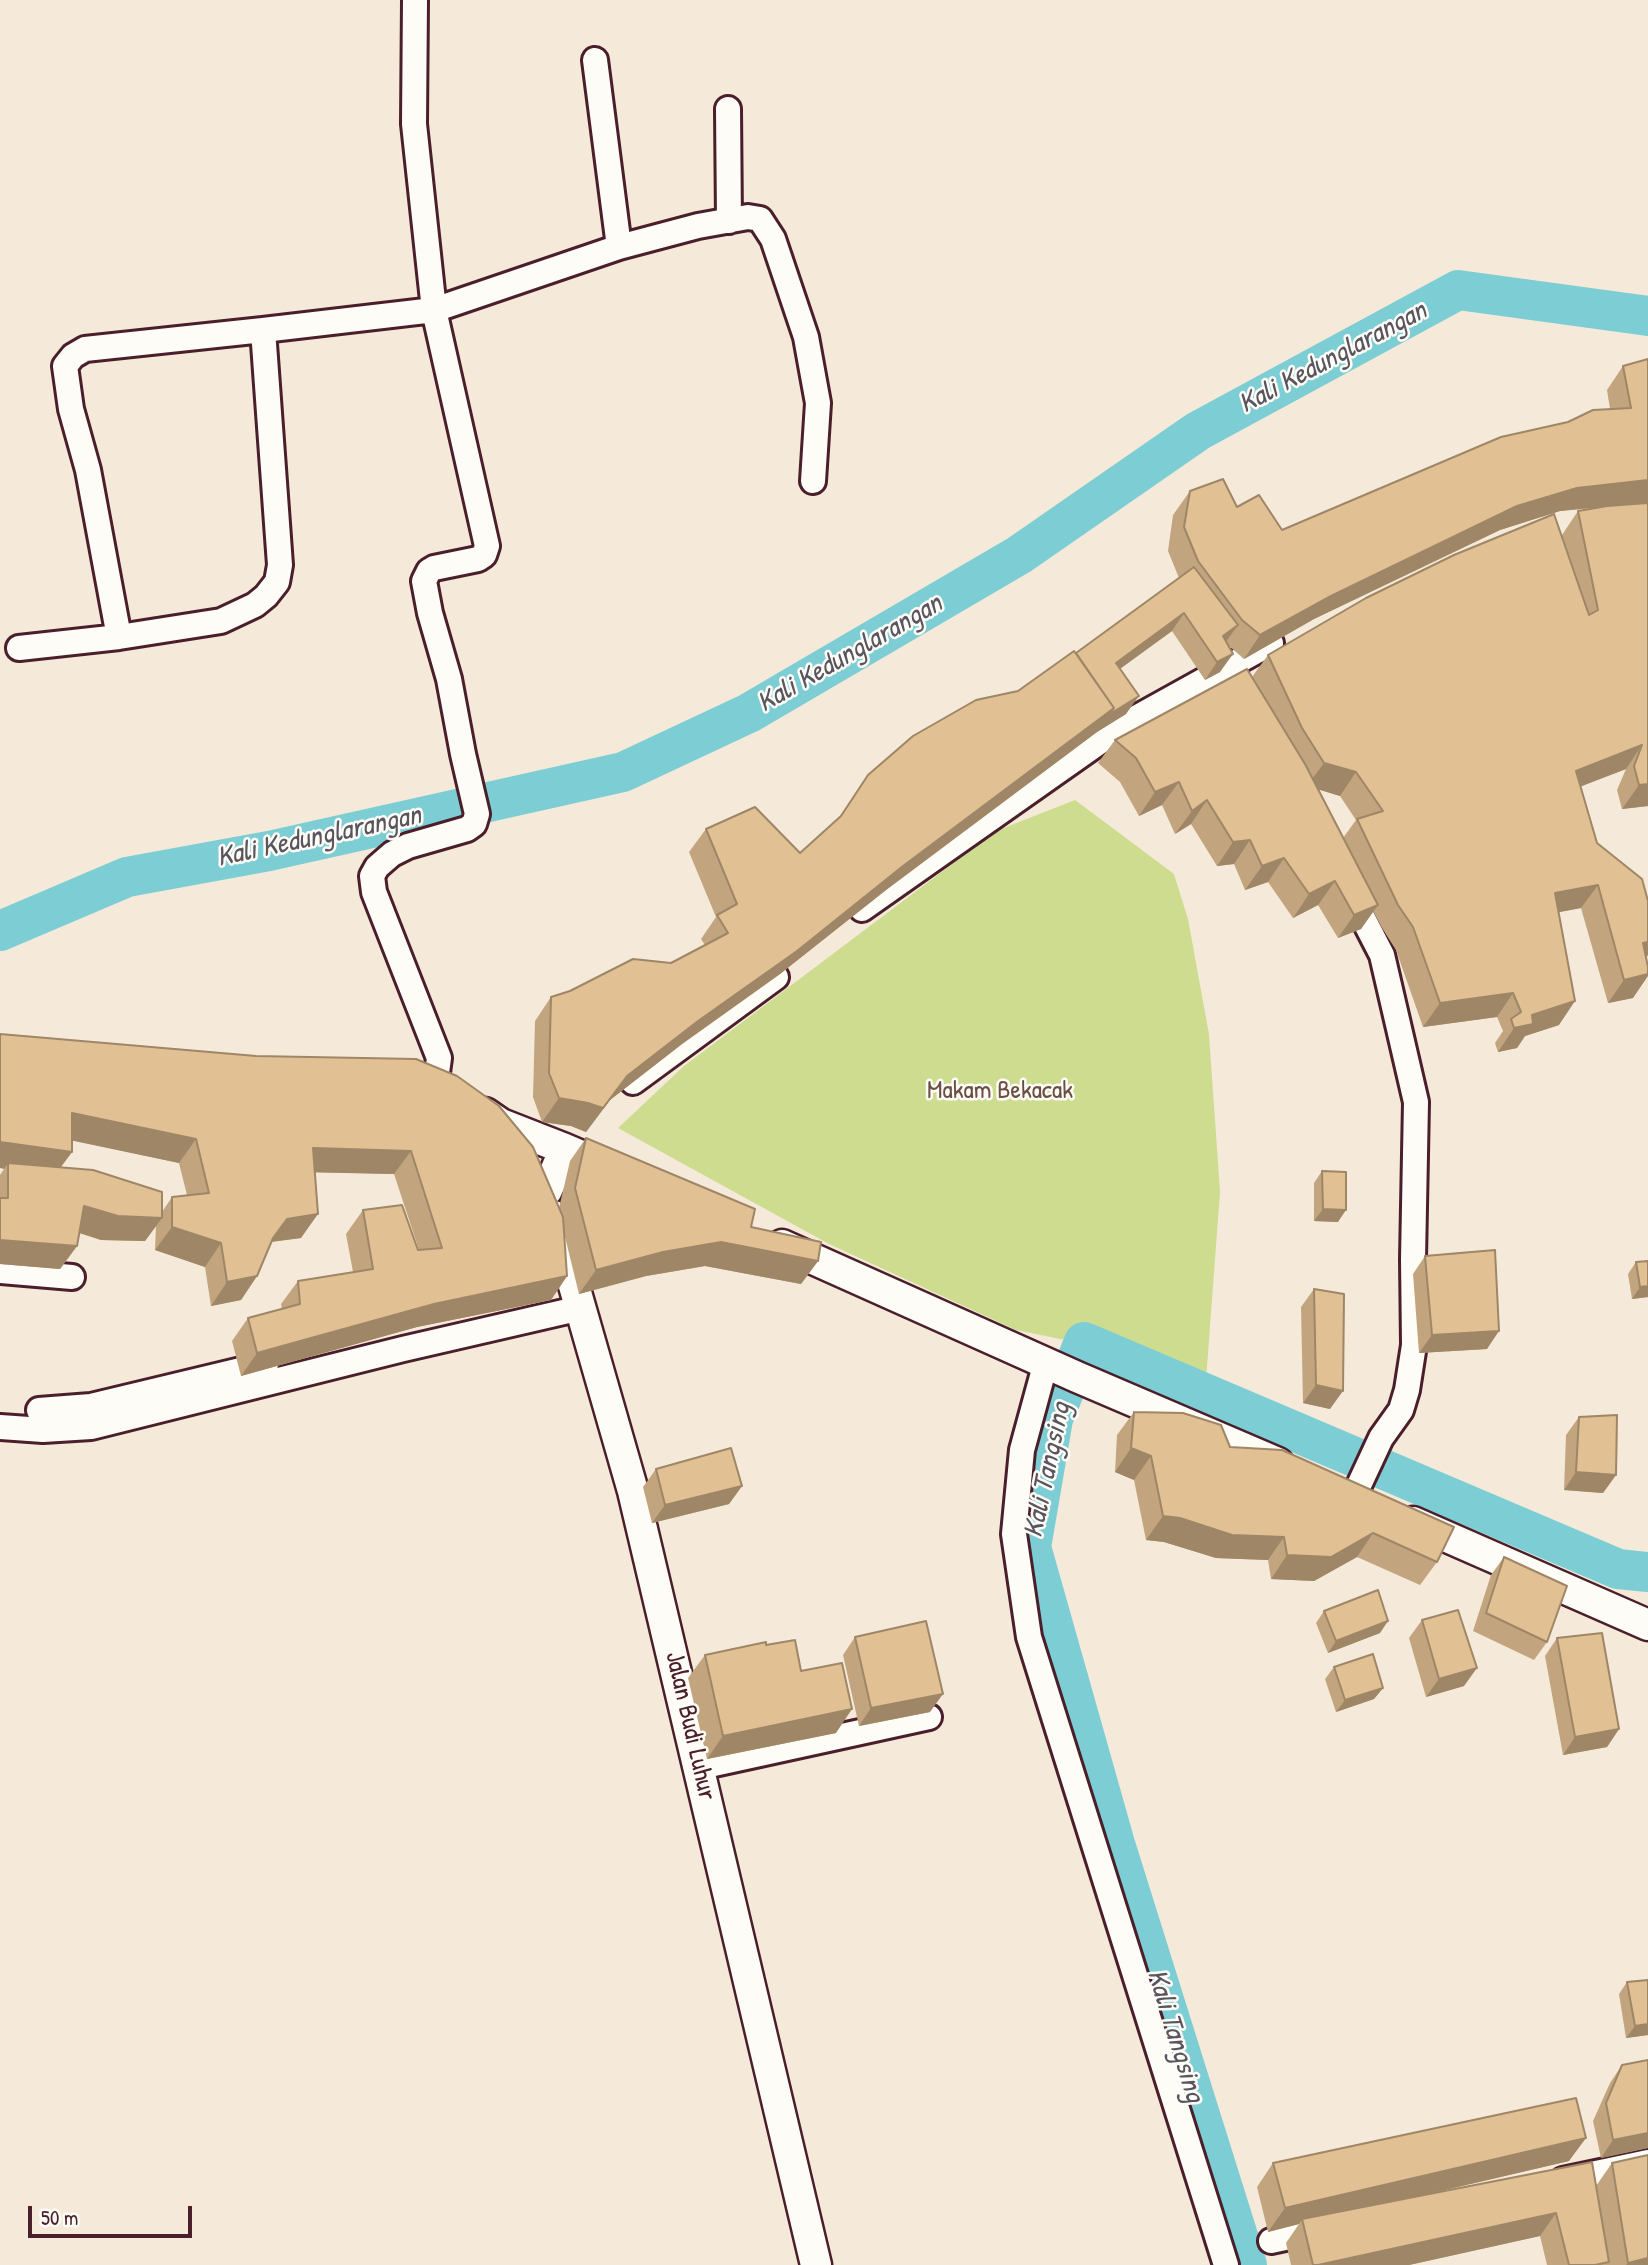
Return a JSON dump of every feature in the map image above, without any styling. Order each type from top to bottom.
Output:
[{"type":"street","points":[[415,0],[414,124],[434,310],[487,546],[484,555],[478,559],[434,568],[429,570],[424,580],[430,613],[449,679],[477,814],[474,824],[467,829],[408,846],[392,854],[377,867],[372,876],[374,892],[439,1058],[423,1077],[501,1124],[572,1141],[641,1182]]},
{"type":"street","points":[[595,60],[619,247]]},
{"type":"street","points":[[728,109],[729,220]]},
{"type":"street","points":[[119,637],[88,470],[71,409],[65,366],[73,356],[85,349],[434,310],[619,247],[698,226],[748,217],[760,219],[774,239],[806,337],[818,403],[813,481]]},
{"type":"street","points":[[19,648],[119,637],[221,621],[255,605],[277,582],[280,565],[263,330]]},
{"type":"street","points":[[844,924],[886,890],[1125,724],[1291,632]]},
{"type":"street","points":[[1227,668],[1240,691]]},
{"type":"street","points":[[1337,1484],[1373,1453],[1401,1410],[1407,1390],[1414,1345],[1416,1102],[1382,955],[1338,867]]},
{"type":"street","points":[[610,1100],[681,1044],[791,966]]},
{"type":"street","name":"Jalan Budi Luhur","points":[[501,1124],[547,1190],[633,1491],[816,2265]]},
{"type":"street","points":[[547,1190],[572,1141]]},
{"type":"street","points":[[755,1233],[1058,1368],[1337,1484],[1648,1625]]},
{"type":"street","points":[[0,1271],[72,1277]]},
{"type":"street","points":[[39,1410],[147,1403],[581,1308]]},
{"type":"street","points":[[0,1427],[43,1430],[91,1427],[147,1403],[266,1364]]},
{"type":"street","points":[[1058,1368],[1022,1450],[1014,1534],[1029,1637],[1226,2265]]},
{"type":"street","points":[[700,1767],[929,1717]]},
{"type":"street","points":[[1534,2186],[1648,2162]]},
{"type":"street","points":[[1586,2175],[1590,2201]]},
{"type":"street","points":[[1271,2241],[1350,2224]]},
{"type":"green space","name":"Makam Bekacak","points":[[1075,800],[1174,874],[1188,919],[1209,1034],[1220,1192],[1205,1394],[1090,1345],[1016,1330],[829,1244],[618,1128],[684,1066],[996,831]]},
{"type":"building","points":[[1648,359],[1648,480],[1577,488],[1517,506],[1331,596],[1260,635],[1242,620],[1198,561],[1184,527],[1190,491],[1223,479],[1237,507],[1259,495],[1282,530],[1501,437],[1568,422],[1593,410],[1631,408],[1623,366]]},
{"type":"building","points":[[1648,503],[1648,784],[1639,785],[1634,766],[1642,745],[1576,771],[1597,843],[1642,879],[1648,901],[1648,942],[1643,943],[1648,974],[1624,980],[1598,885],[1555,893],[1575,1001],[1532,1015],[1533,1024],[1514,1028],[1511,1019],[1521,1012],[1513,993],[1440,1003],[1413,927],[1398,905],[1357,819],[1383,811],[1356,772],[1324,763],[1302,728],[1268,655],[1366,598],[1454,555],[1554,514],[1589,615],[1598,610],[1578,511]]},
{"type":"building","points":[[1194,567],[1238,625],[1223,636],[1233,654],[1217,662],[1184,613],[1116,663],[1139,696],[1110,714],[1114,708],[1076,653]]},
{"type":"building","points":[[1074,651],[1114,708],[903,866],[797,951],[698,1021],[627,1076],[603,1108],[559,1098],[549,1073],[551,997],[570,991],[633,959],[671,963],[728,933],[717,915],[737,904],[706,829],[755,807],[800,853],[841,816],[868,775],[913,736],[976,700],[1018,691]]},
{"type":"building","points":[[1247,669],[1305,764],[1378,905],[1354,915],[1335,881],[1309,894],[1284,858],[1262,866],[1250,840],[1233,842],[1207,800],[1192,811],[1179,782],[1155,792],[1136,758],[1115,740]]},
{"type":"building","points":[[0,1034],[256,1056],[416,1059],[457,1076],[499,1106],[533,1147],[563,1217],[567,1276],[434,1304],[257,1353],[248,1318],[300,1304],[298,1281],[373,1269],[363,1210],[402,1205],[418,1250],[442,1248],[411,1151],[313,1148],[318,1214],[287,1219],[273,1238],[257,1276],[227,1282],[221,1243],[172,1227],[172,1197],[209,1193],[196,1139],[72,1113],[72,1152],[0,1142]]},
{"type":"building","points":[[586,1138],[755,1209],[751,1227],[821,1242],[818,1261],[721,1242],[663,1252],[596,1270],[575,1188]]},
{"type":"building","points":[[8,1163],[93,1170],[162,1192],[162,1218],[118,1216],[84,1206],[77,1246],[0,1240],[0,1198],[8,1198]]},
{"type":"building","points":[[1322,1171],[1346,1172],[1346,1210],[1323,1209]]},
{"type":"building","points":[[1495,1250],[1499,1331],[1432,1335],[1425,1256]]},
{"type":"building","points":[[1648,1261],[1648,1286],[1640,1287],[1636,1262]]},
{"type":"building","points":[[1314,1289],[1344,1294],[1343,1391],[1316,1385]]},
{"type":"building","points":[[1134,1412],[1183,1413],[1221,1425],[1230,1447],[1282,1450],[1454,1527],[1437,1562],[1373,1533],[1331,1557],[1287,1555],[1284,1537],[1232,1535],[1180,1518],[1163,1516],[1151,1456],[1131,1448]]},
{"type":"building","points":[[1617,1415],[1616,1475],[1576,1472],[1579,1417]]},
{"type":"building","points":[[731,1448],[742,1486],[665,1505],[656,1469]]},
{"type":"building","points":[[1504,1557],[1567,1586],[1547,1642],[1486,1613]]},
{"type":"building","points":[[1378,1590],[1388,1621],[1336,1641],[1324,1611]]},
{"type":"building","points":[[1458,1610],[1477,1668],[1439,1679],[1422,1620]]},
{"type":"building","points":[[926,1621],[943,1694],[871,1708],[855,1637]]},
{"type":"building","points":[[1602,1633],[1619,1729],[1575,1737],[1557,1638]]},
{"type":"building","points":[[795,1640],[801,1671],[842,1663],[852,1709],[723,1736],[705,1655],[766,1642],[766,1645]]},
{"type":"building","points":[[1373,1654],[1383,1688],[1345,1700],[1334,1667]]},
{"type":"building","points":[[1648,1980],[1648,2024],[1635,2026],[1627,1982]]},
{"type":"building","points":[[1648,2060],[1648,2133],[1613,2140],[1606,2103],[1622,2065]]},
{"type":"building","points":[[1576,2098],[1586,2138],[1285,2208],[1273,2163]]},
{"type":"building","points":[[1648,2155],[1648,2258],[1628,2263],[1612,2163]]},
{"type":"building","points":[[1592,2162],[1609,2262],[1569,2265],[1556,2213],[1313,2265],[1302,2219]]},
{"type":"waterway","name":"Kali Kedunglarangan","points":[[0,931],[127,877],[269,851],[623,772],[749,713],[1019,555],[1198,431],[1458,290],[1648,316]]},
{"type":"waterway","name":"Kali Tangsing","points":[[1247,2265],[1115,1844],[1031,1547],[1053,1419],[1084,1342],[1618,1569],[1648,1572]]}]
